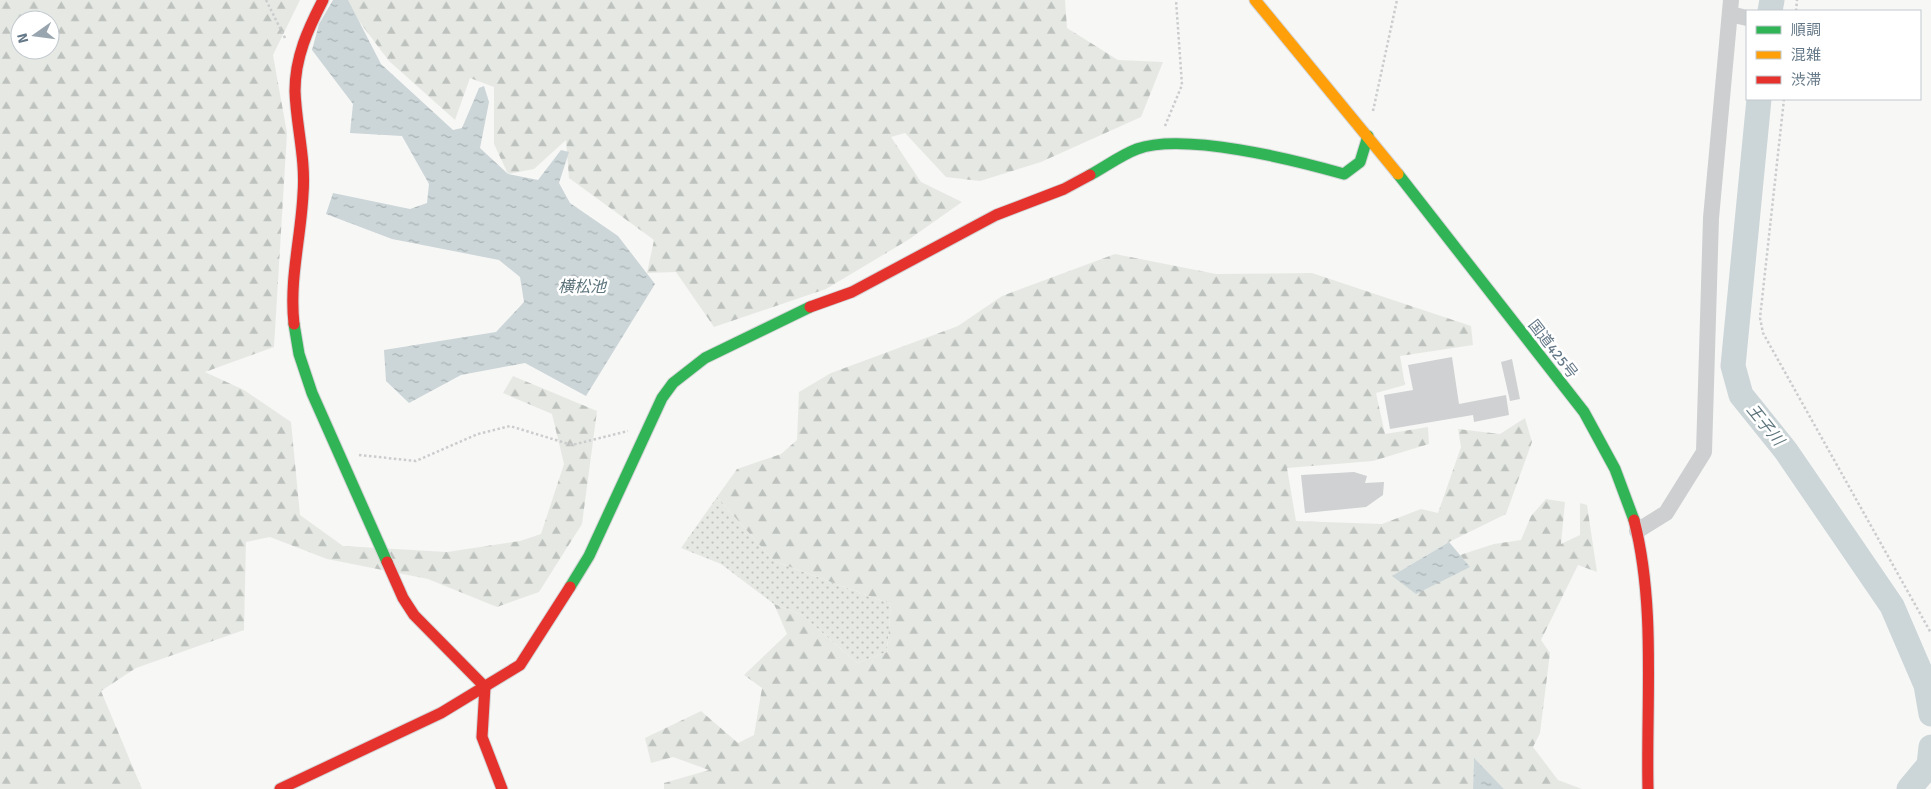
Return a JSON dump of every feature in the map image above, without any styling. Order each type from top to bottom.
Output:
[{"type":"main road","points":[[323,0],[305,36],[297,64],[296,101],[303,154],[304,208],[296,263],[293,313],[295,332],[307,378],[338,453],[403,598],[414,615],[485,687],[482,737],[502,789]]},
{"type":"main road","name":"国道425号","points":[[1255,0],[1368,136],[1584,412],[1611,459],[1637,531],[1645,579],[1648,789]]},
{"type":"main road","points":[[280,789],[441,713],[520,665],[583,564],[622,486],[647,426],[662,398],[673,383],[705,358],[808,308],[852,292],[996,215],[1064,189],[1137,149],[1169,143],[1228,150],[1290,160],[1344,174],[1360,162],[1368,136]]},
{"type":"street","points":[[1637,531],[1666,514],[1704,452],[1712,218],[1737,12]]},
{"type":"path","points":[[266,0],[297,64]]},
{"type":"path","points":[[1157,146],[1182,85],[1176,0]]},
{"type":"path","points":[[1368,136],[1397,0]]},
{"type":"path","points":[[1784,100],[1760,318],[1763,333],[1931,633]]},
{"type":"path","points":[[338,453],[416,461],[478,434],[510,426],[572,445],[647,426]]},
{"type":"green space","points":[[0,0],[300,0],[273,55],[287,133],[274,347],[205,372],[244,390],[291,422],[300,515],[343,546],[447,552],[520,541],[541,534],[564,464],[552,414],[503,393],[513,376],[597,411],[582,524],[539,592],[497,607],[428,579],[327,559],[270,537],[246,542],[244,630],[136,668],[101,691],[142,789],[0,789]]},
{"type":"green space","points":[[343,0],[1065,0],[1067,28],[1118,60],[1163,62],[1141,117],[1041,162],[980,181],[946,177],[905,133],[891,137],[921,182],[962,202],[908,240],[826,289],[714,327],[676,272],[647,273],[654,240],[569,178],[566,140],[534,169],[508,174],[494,144],[494,87],[470,78],[455,120],[389,61]]},
{"type":"green space","points":[[1115,254],[1216,274],[1312,273],[1471,326],[1473,345],[1400,356],[1405,385],[1376,393],[1385,434],[1428,427],[1429,444],[1373,461],[1287,468],[1296,521],[1382,524],[1421,509],[1438,513],[1461,447],[1458,429],[1500,434],[1525,418],[1532,442],[1506,514],[1449,542],[1393,576],[1470,567],[1460,555],[1494,544],[1521,540],[1531,516],[1546,499],[1565,502],[1561,544],[1580,535],[1580,503],[1587,505],[1597,572],[1578,565],[1541,640],[1550,653],[1540,733],[1533,747],[1558,780],[1582,789],[1504,789],[1474,759],[1473,789],[664,789],[664,783],[709,770],[673,757],[651,763],[645,738],[701,711],[738,743],[754,735],[762,688],[744,675],[787,634],[774,604],[802,615],[857,663],[887,652],[891,604],[774,561],[717,497],[737,469],[781,454],[797,440],[799,392],[831,373],[958,326],[1002,296]]},
{"type":"green space","points":[[717,497],[774,561],[891,604],[887,652],[857,663],[802,615],[774,604],[721,564],[681,548]]},
{"type":"water","name":"横松池","points":[[333,0],[348,0],[381,64],[453,130],[462,128],[479,88],[484,86],[489,102],[480,148],[508,174],[538,180],[561,150],[569,152],[559,183],[570,203],[618,236],[655,284],[586,396],[525,363],[461,375],[409,403],[386,381],[384,350],[496,332],[524,302],[520,277],[499,260],[392,239],[326,214],[333,193],[410,209],[427,203],[429,184],[402,136],[350,133],[353,104],[312,50],[319,24]]},
{"type":"water","points":[[1449,542],[1470,567],[1416,594],[1392,576]]},
{"type":"water","points":[[1474,758],[1504,789],[1473,789]]},
{"type":"building","points":[[1452,357],[1459,404],[1506,395],[1509,415],[1474,422],[1473,415],[1390,429],[1384,395],[1413,390],[1408,365]]},
{"type":"building","points":[[1512,359],[1520,399],[1510,401],[1501,362]]},
{"type":"building","points":[[1354,472],[1367,476],[1365,483],[1384,482],[1383,495],[1366,507],[1305,513],[1301,475]]},
{"type":"waterway","name":"王子川","points":[[1770,10],[1772,0]]},
{"type":"waterway","name":"王子川","points":[[1759,100],[1733,366],[1741,395],[1786,451],[1892,606],[1926,685],[1931,714]]},
{"type":"waterway","name":"王子川","points":[[1909,789],[1929,765],[1931,747]]},
{"type":"traffic: fast","points":[[1090,175],[1137,149],[1157,145],[1182,144],[1210,146],[1269,155],[1344,174],[1360,162],[1368,136]]},
{"type":"traffic: fast","points":[[1398,174],[1584,412],[1615,469],[1634,520]]},
{"type":"traffic: fast","points":[[570,587],[589,556],[662,398],[673,383],[705,358],[810,307]]},
{"type":"traffic: fast","points":[[294,324],[299,354],[312,393],[387,562]]},
{"type":"traffic: slow","points":[[1255,0],[1398,174]]},
{"type":"traffic: jam","points":[[294,324],[293,291],[304,181],[295,91],[297,67],[303,44],[323,0]]},
{"type":"traffic: jam","points":[[810,307],[852,292],[996,215],[1064,189],[1090,175]]},
{"type":"traffic: jam","points":[[1634,520],[1641,552],[1648,620],[1648,789]]},
{"type":"traffic: jam","points":[[387,562],[403,598],[414,615],[485,687],[482,737],[502,789]]},
{"type":"traffic: jam","points":[[280,789],[441,713],[520,665],[570,587]]}]
